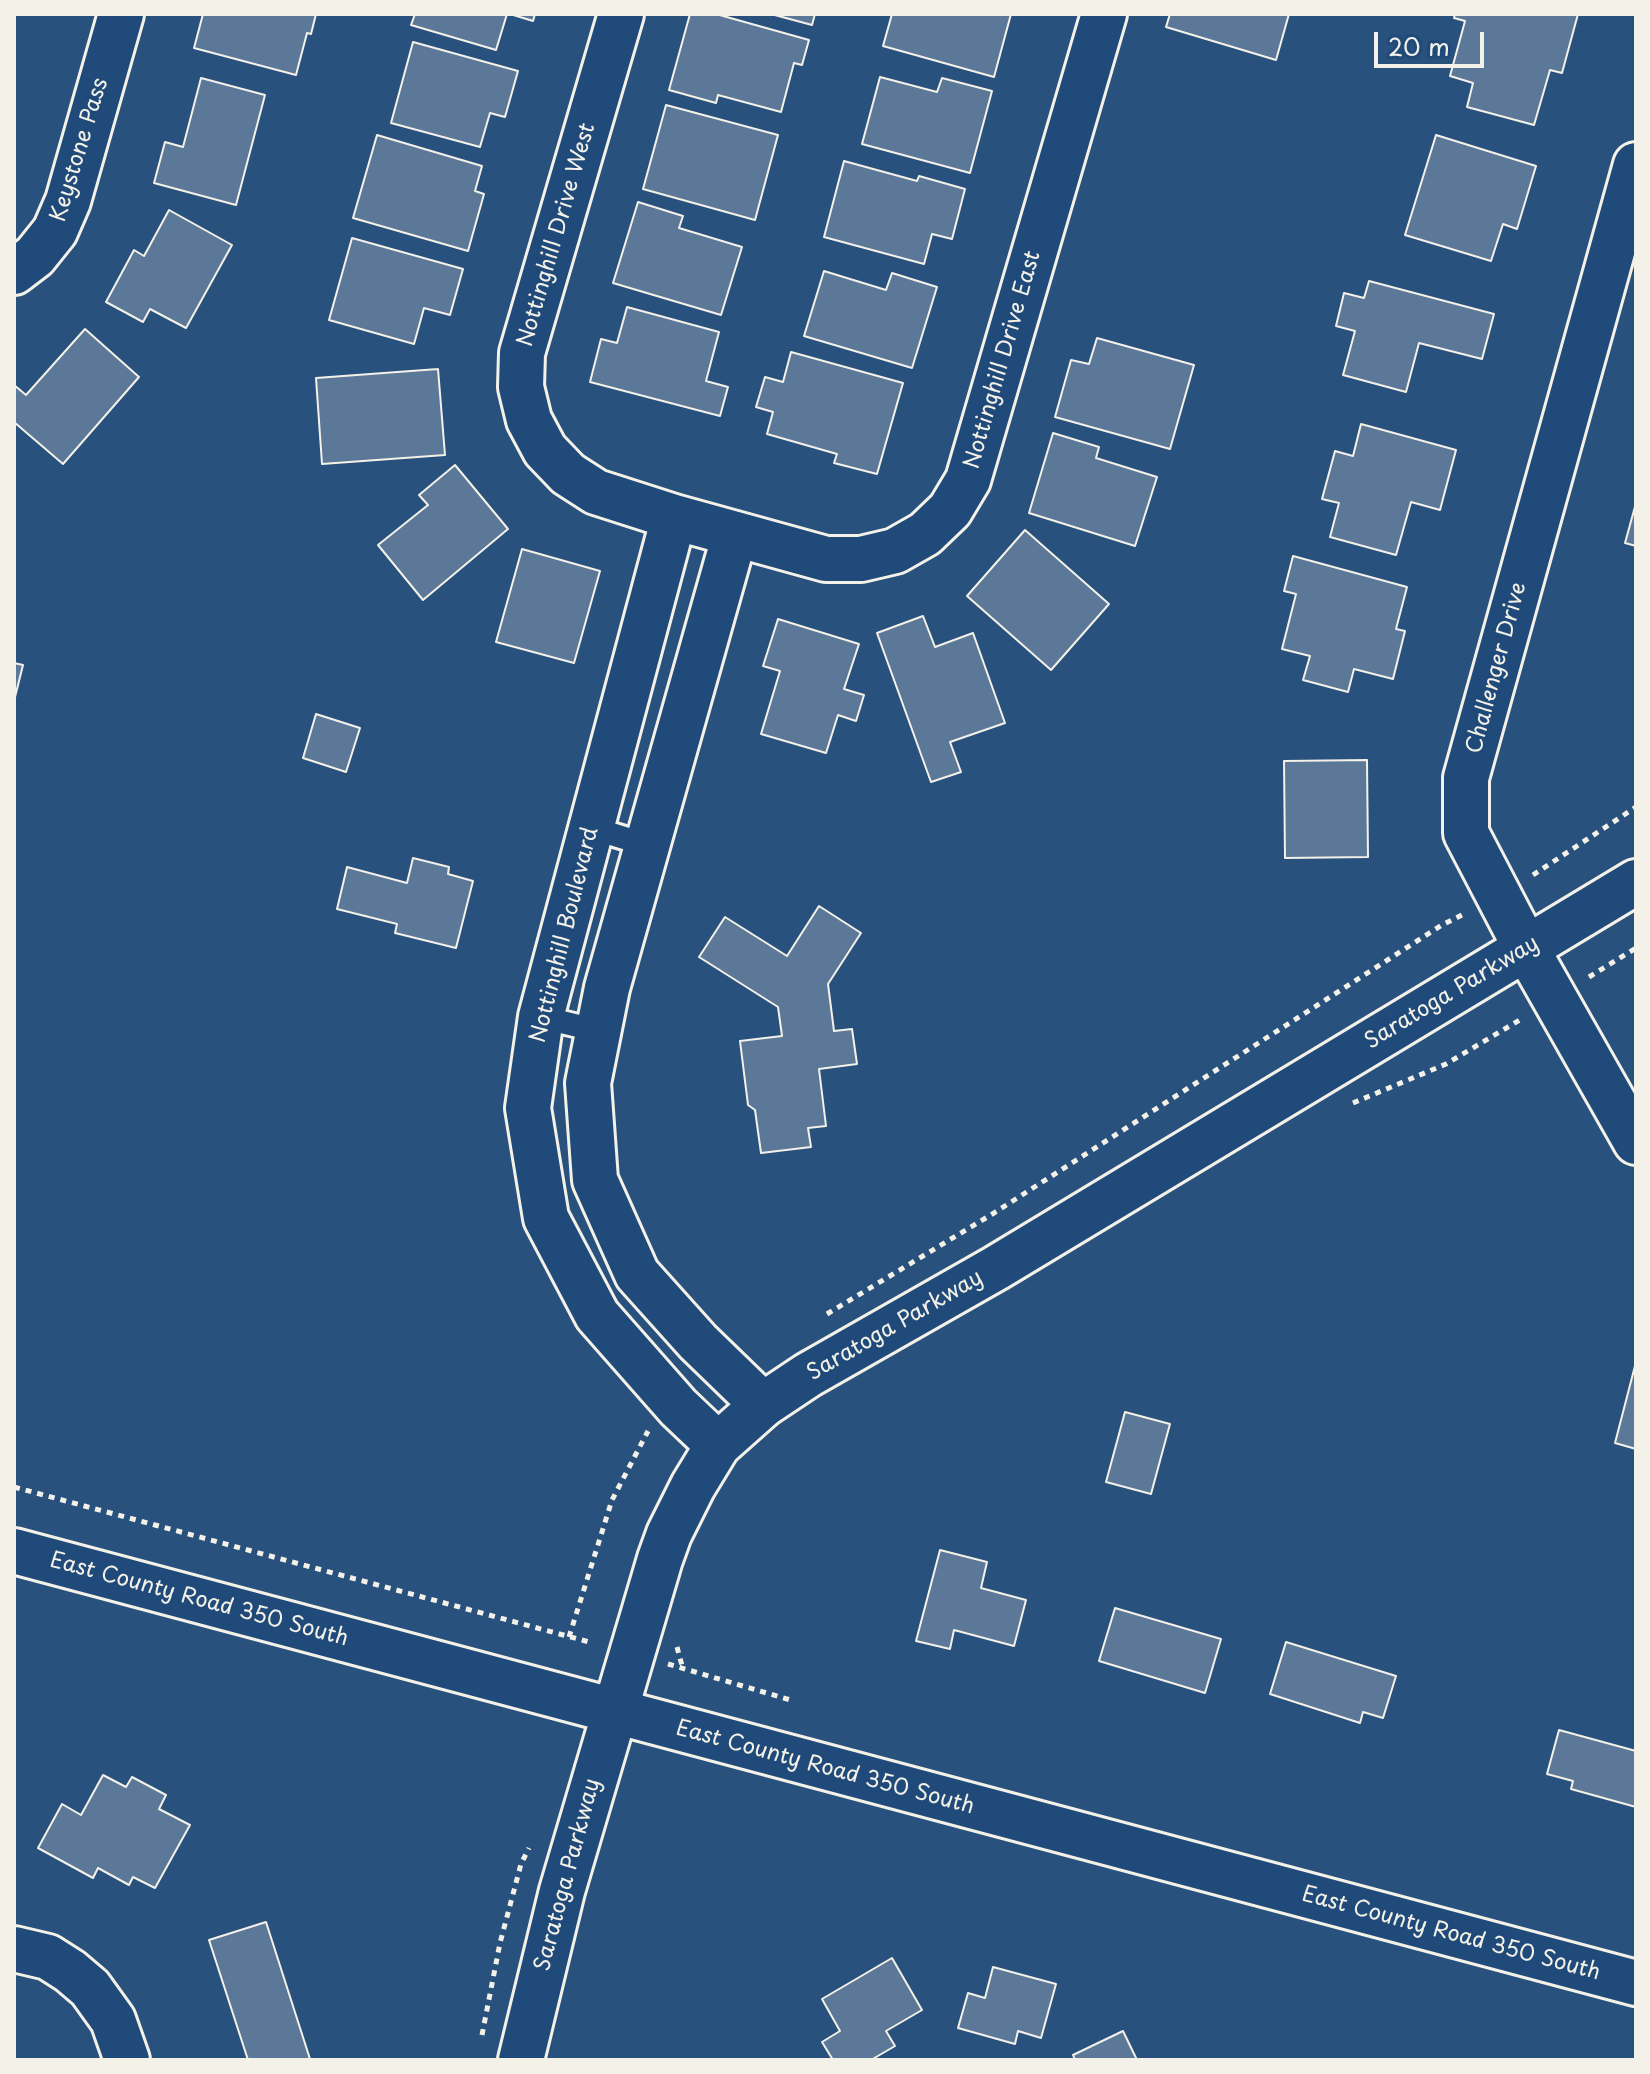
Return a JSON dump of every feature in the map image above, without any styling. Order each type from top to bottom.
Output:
[{"type":"street","name":"Keystone Pass","points":[[14,272],[35,256],[55,231],[68,201],[121,14]]},
{"type":"street","name":"Nottinghill Drive West","points":[[621,14],[522,353],[521,387],[529,420],[545,450],[568,474],[596,492],[674,517]]},
{"type":"street","name":"Nottinghill Drive East","points":[[674,517],[826,559],[861,559],[895,551],[925,534],[950,510],[968,480],[1104,14]]},
{"type":"street","name":"Challenger Drive","points":[[1636,165],[1466,778],[1466,833],[1526,948],[1636,1142]]},
{"type":"street","name":"Nottinghill Boulevard","points":[[674,517],[541,1017],[528,1108],[546,1218],[597,1315],[678,1407],[718,1445]]},
{"type":"street","points":[[735,534],[607,988],[588,1083],[595,1180],[637,1274],[698,1342],[763,1405]]},
{"type":"street","name":"Saratoga Parkway","points":[[521,2060],[562,1891],[669,1534],[718,1445],[763,1405],[808,1375],[996,1268],[1636,882]]},
{"type":"street","name":"East County Road 350 South","points":[[14,1551],[1636,1983]]},
{"type":"street","points":[[14,1949],[48,1957],[90,1988],[113,2020],[127,2060]]},
{"type":"lane","points":[[592,828],[647,845]]},
{"type":"lane","points":[[541,1017],[599,1031]]},
{"type":"path","points":[[1348,1105],[1446,1064],[1636,948]]},
{"type":"path","points":[[14,1487],[632,1653],[794,1701]]},
{"type":"path","points":[[675,1642],[683,1669]]},
{"type":"building","points":[[203,14],[316,14],[311,34],[307,33],[296,75],[194,48]]},
{"type":"building","points":[[415,14],[507,14],[496,50],[411,25]]},
{"type":"building","points":[[510,14],[535,14],[533,21]]},
{"type":"building","points":[[690,14],[716,14],[809,40],[802,65],[794,63],[781,112],[718,95],[716,103],[669,90]]},
{"type":"building","points":[[771,14],[815,14],[812,25]]},
{"type":"building","points":[[892,14],[1011,14],[994,77],[883,46]]},
{"type":"building","points":[[1170,14],[1289,14],[1276,60],[1166,27]]},
{"type":"building","points":[[1455,14],[1578,14],[1562,73],[1550,70],[1534,125],[1467,107],[1473,83],[1450,76],[1465,21],[1454,18]]},
{"type":"building","points":[[413,42],[518,71],[505,117],[490,113],[480,147],[391,123]]},
{"type":"building","points":[[880,77],[937,92],[942,78],[992,91],[970,173],[862,144]]},
{"type":"building","points":[[201,78],[265,95],[236,205],[154,183],[165,142],[183,147]]},
{"type":"building","points":[[666,105],[778,135],[755,220],[643,189]]},
{"type":"building","points":[[377,135],[482,166],[475,191],[484,194],[468,251],[353,218]]},
{"type":"building","points":[[1436,135],[1536,166],[1517,229],[1503,224],[1491,261],[1405,235]]},
{"type":"building","points":[[844,161],[917,181],[919,176],[965,189],[952,239],[932,234],[924,264],[824,237]]},
{"type":"building","points":[[638,202],[683,216],[679,228],[742,247],[721,315],[613,283]]},
{"type":"building","points":[[169,210],[232,245],[186,328],[150,309],[143,322],[106,302],[134,250],[144,256]]},
{"type":"building","points":[[352,238],[463,269],[450,315],[424,308],[414,344],[329,320]]},
{"type":"building","points":[[824,271],[886,290],[892,273],[937,287],[912,368],[804,336]]},
{"type":"building","points":[[1369,281],[1494,314],[1482,359],[1419,343],[1406,392],[1343,375],[1355,331],[1336,326],[1344,293],[1364,298]]},
{"type":"building","points":[[627,307],[719,332],[706,381],[728,387],[720,416],[590,382],[601,339],[617,343]]},
{"type":"building","points":[[85,329],[139,377],[63,464],[14,422],[14,385],[26,395]]},
{"type":"building","points":[[1097,338],[1194,365],[1170,449],[1055,417],[1071,360],[1089,364]]},
{"type":"building","points":[[791,352],[903,383],[877,474],[834,463],[837,454],[767,434],[773,412],[756,407],[765,377],[783,382]]},
{"type":"building","points":[[438,369],[445,455],[322,464],[316,378]]},
{"type":"building","points":[[1361,424],[1456,450],[1440,510],[1411,502],[1396,555],[1330,537],[1339,503],[1322,499],[1335,451],[1353,456]]},
{"type":"building","points":[[1053,433],[1099,447],[1096,458],[1157,477],[1135,546],[1029,513]]},
{"type":"building","points":[[455,465],[508,529],[423,600],[378,545],[428,505],[419,495]]},
{"type":"building","points":[[1636,503],[1636,546],[1625,543]]},
{"type":"building","points":[[1025,530],[1109,604],[1051,670],[967,596]]},
{"type":"building","points":[[522,549],[600,571],[574,663],[496,642]]},
{"type":"building","points":[[1293,556],[1407,587],[1396,629],[1405,631],[1393,679],[1354,669],[1348,692],[1303,680],[1310,656],[1282,649],[1296,594],[1284,591]]},
{"type":"building","points":[[923,616],[935,647],[973,633],[1005,723],[950,742],[961,772],[931,782],[877,633]]},
{"type":"building","points":[[778,619],[859,644],[844,689],[864,695],[856,721],[838,715],[826,753],[761,734],[780,671],[763,666]]},
{"type":"building","points":[[14,663],[23,665],[14,701]]},
{"type":"building","points":[[316,714],[360,728],[346,772],[303,758]]},
{"type":"building","points":[[1367,760],[1368,857],[1285,858],[1284,761]]},
{"type":"building","points":[[413,858],[449,867],[448,874],[473,881],[456,948],[395,933],[397,924],[337,909],[347,867],[407,883]]},
{"type":"building","points":[[819,906],[861,933],[828,984],[834,1031],[852,1029],[857,1064],[819,1069],[826,1126],[808,1128],[811,1147],[761,1153],[755,1110],[748,1105],[740,1041],[782,1036],[778,1007],[699,957],[725,917],[787,956]]},
{"type":"building","points":[[1636,1362],[1636,1449],[1615,1443]]},
{"type":"building","points":[[1125,1412],[1170,1424],[1151,1494],[1106,1482]]},
{"type":"building","points":[[940,1550],[987,1562],[981,1588],[1026,1600],[1014,1646],[954,1630],[950,1649],[916,1641]]},
{"type":"building","points":[[1115,1608],[1221,1639],[1205,1693],[1099,1661]]},
{"type":"building","points":[[1286,1642],[1396,1676],[1383,1718],[1363,1712],[1360,1723],[1270,1694]]},
{"type":"building","points":[[1559,1730],[1636,1751],[1636,1807],[1571,1789],[1573,1781],[1547,1774]]},
{"type":"building","points":[[103,1775],[126,1787],[132,1777],[166,1795],[159,1809],[190,1825],[155,1888],[133,1877],[129,1885],[98,1868],[93,1878],[38,1848],[62,1804],[81,1815]]},
{"type":"building","points":[[266,1922],[310,2059],[307,2060],[248,2060],[209,1940]]},
{"type":"building","points":[[892,1958],[922,2010],[886,2031],[895,2046],[871,2060],[833,2060],[822,2042],[840,2031],[822,1999]]},
{"type":"building","points":[[993,1967],[1056,1984],[1041,2038],[1018,2031],[1015,2044],[958,2028],[968,1993],[985,1998]]},
{"type":"building","points":[[1123,2031],[1137,2060],[1075,2060],[1073,2055]]}]
